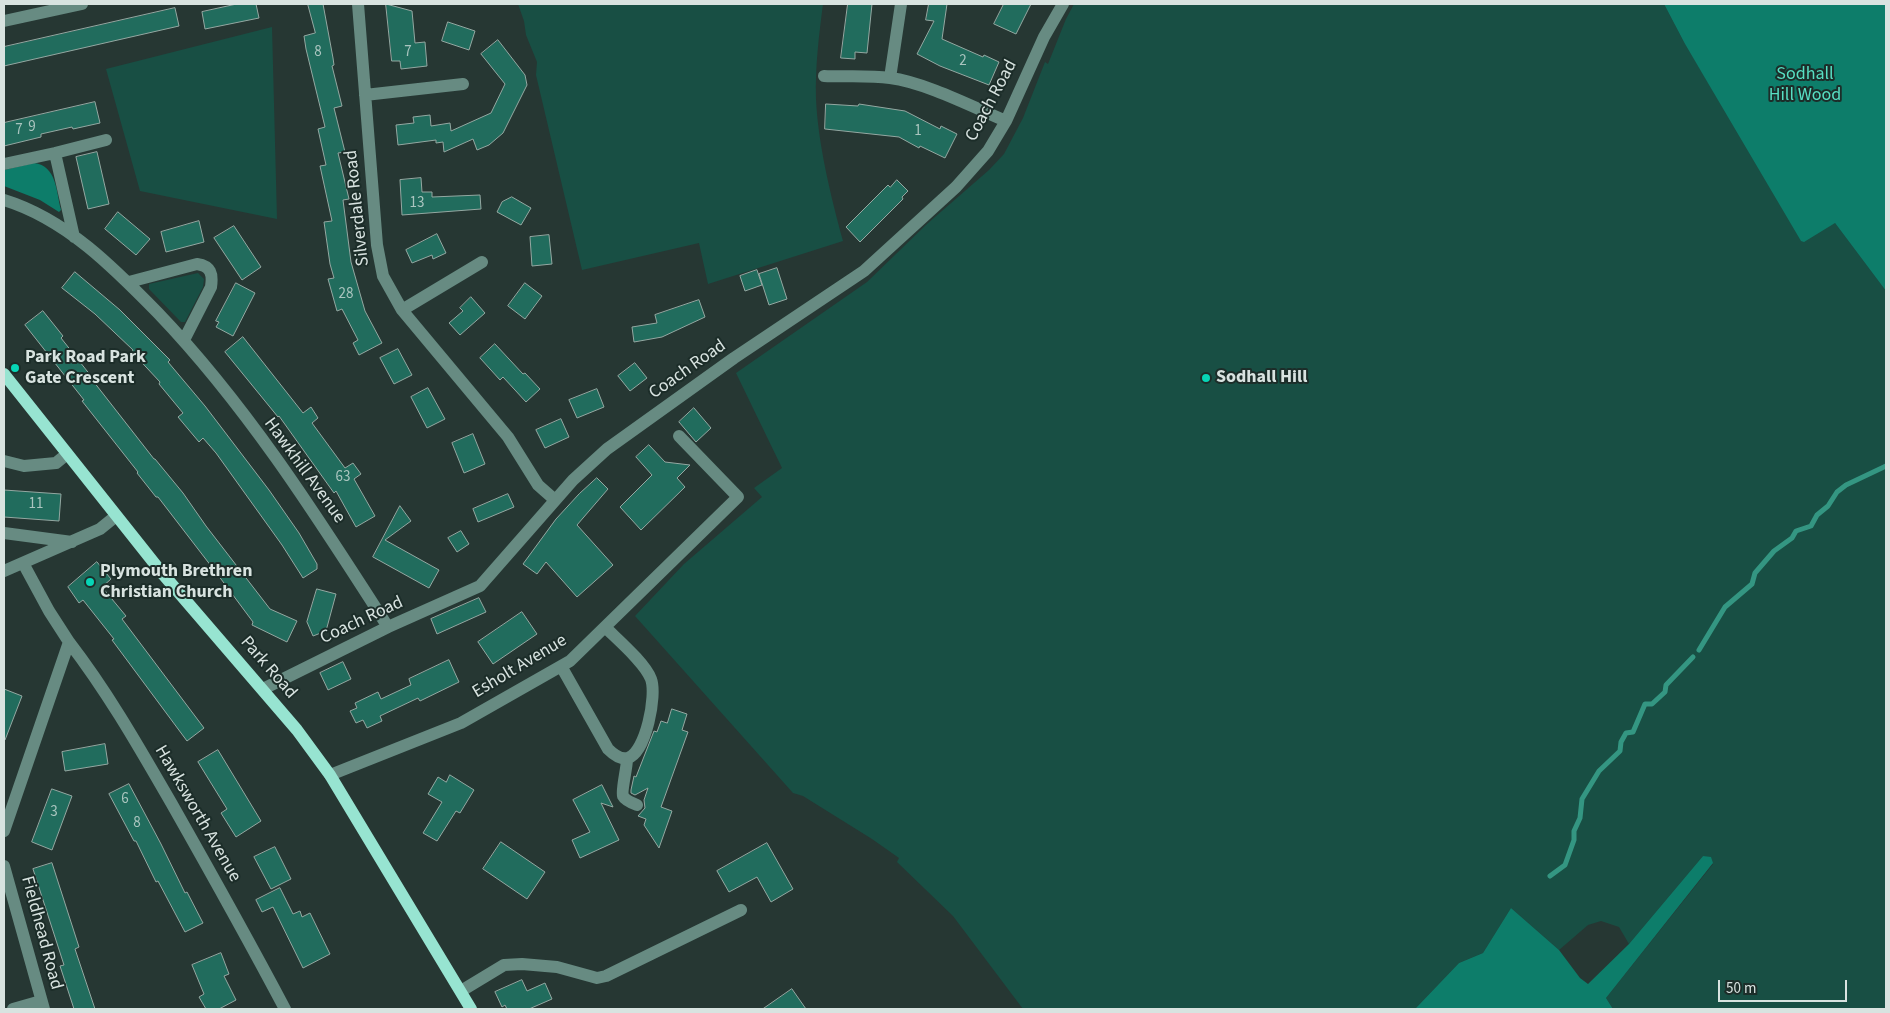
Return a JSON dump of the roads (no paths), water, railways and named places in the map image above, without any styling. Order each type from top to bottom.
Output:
[{"type":"main road","name":"Park Road","points":[[4,374],[162,573],[297,730],[330,775],[472,1009]]},
{"type":"street","points":[[4,21],[82,4]]},
{"type":"street","name":"Silverdale Road","points":[[358,4],[377,245],[383,276],[402,310],[508,437],[538,485],[555,500]]},
{"type":"street","points":[[890,78],[901,4]]},
{"type":"street","name":"Coach Road","points":[[263,689],[388,627],[480,586],[573,480],[607,449],[734,358],[864,271],[956,187],[988,151],[1006,121],[1044,37],[1062,4]]},
{"type":"street","points":[[824,76],[890,78],[930,90],[1006,121]]},
{"type":"street","points":[[365,95],[463,84]]},
{"type":"street","points":[[4,164],[55,154],[106,140]]},
{"type":"street","points":[[55,154],[74,236]]},
{"type":"street","name":"Hawkhill Avenue","points":[[4,200],[46,218],[74,236],[129,282],[184,340],[312,509],[388,627]]},
{"type":"street","points":[[402,310],[482,262]]},
{"type":"street","points":[[129,282],[197,264],[204,265],[210,270],[212,278],[211,287],[184,340]]},
{"type":"street","name":"Esholt Avenue","points":[[330,775],[461,723],[570,661],[605,627],[738,497],[678,436]]},
{"type":"street","points":[[4,461],[24,466],[56,463],[67,454]]},
{"type":"street","points":[[4,571],[100,529],[116,516]]},
{"type":"street","points":[[4,533],[72,542]]},
{"type":"street","points":[[4,831],[69,642],[49,611],[23,563]]},
{"type":"street","points":[[561,666],[608,749],[620,757],[633,756],[638,750],[645,732],[653,704],[652,681],[647,671],[605,627]]},
{"type":"street","name":"Hawksworth Avenue","points":[[69,642],[96,677],[144,755],[239,922],[285,1009]]},
{"type":"street","points":[[626,758],[627,772],[622,794],[624,798],[637,805]]},
{"type":"street","name":"Fieldhead Road","points":[[4,866],[42,1005]]},
{"type":"street","points":[[461,991],[504,965],[522,964],[557,968],[597,978],[606,976],[741,910]]},
{"type":"street","points":[[4,1009],[42,1005]]},
{"type":"waterway","points":[[1699,650],[1725,607],[1752,584],[1755,573],[1774,551],[1792,538],[1796,531],[1811,526],[1817,515],[1828,506],[1837,492],[1846,485],[1886,466]]},
{"type":"waterway","points":[[1550,876],[1565,865],[1574,840],[1574,831],[1580,818],[1582,799],[1599,771],[1620,751],[1621,742],[1626,733],[1633,732],[1645,704],[1652,704],[1665,692],[1666,685],[1693,657]]},
{"type":"place","name":"Park Road Park Gate Crescent","points":[[15,368]]},
{"type":"place","name":"Sodhall Hill","points":[[1206,378]]},
{"type":"place","name":"Plymouth Brethren Christian Church","points":[[90,582]]},
{"type":"park label","name":"Sodhall Hill Wood","points":[[1805,85]]}]
